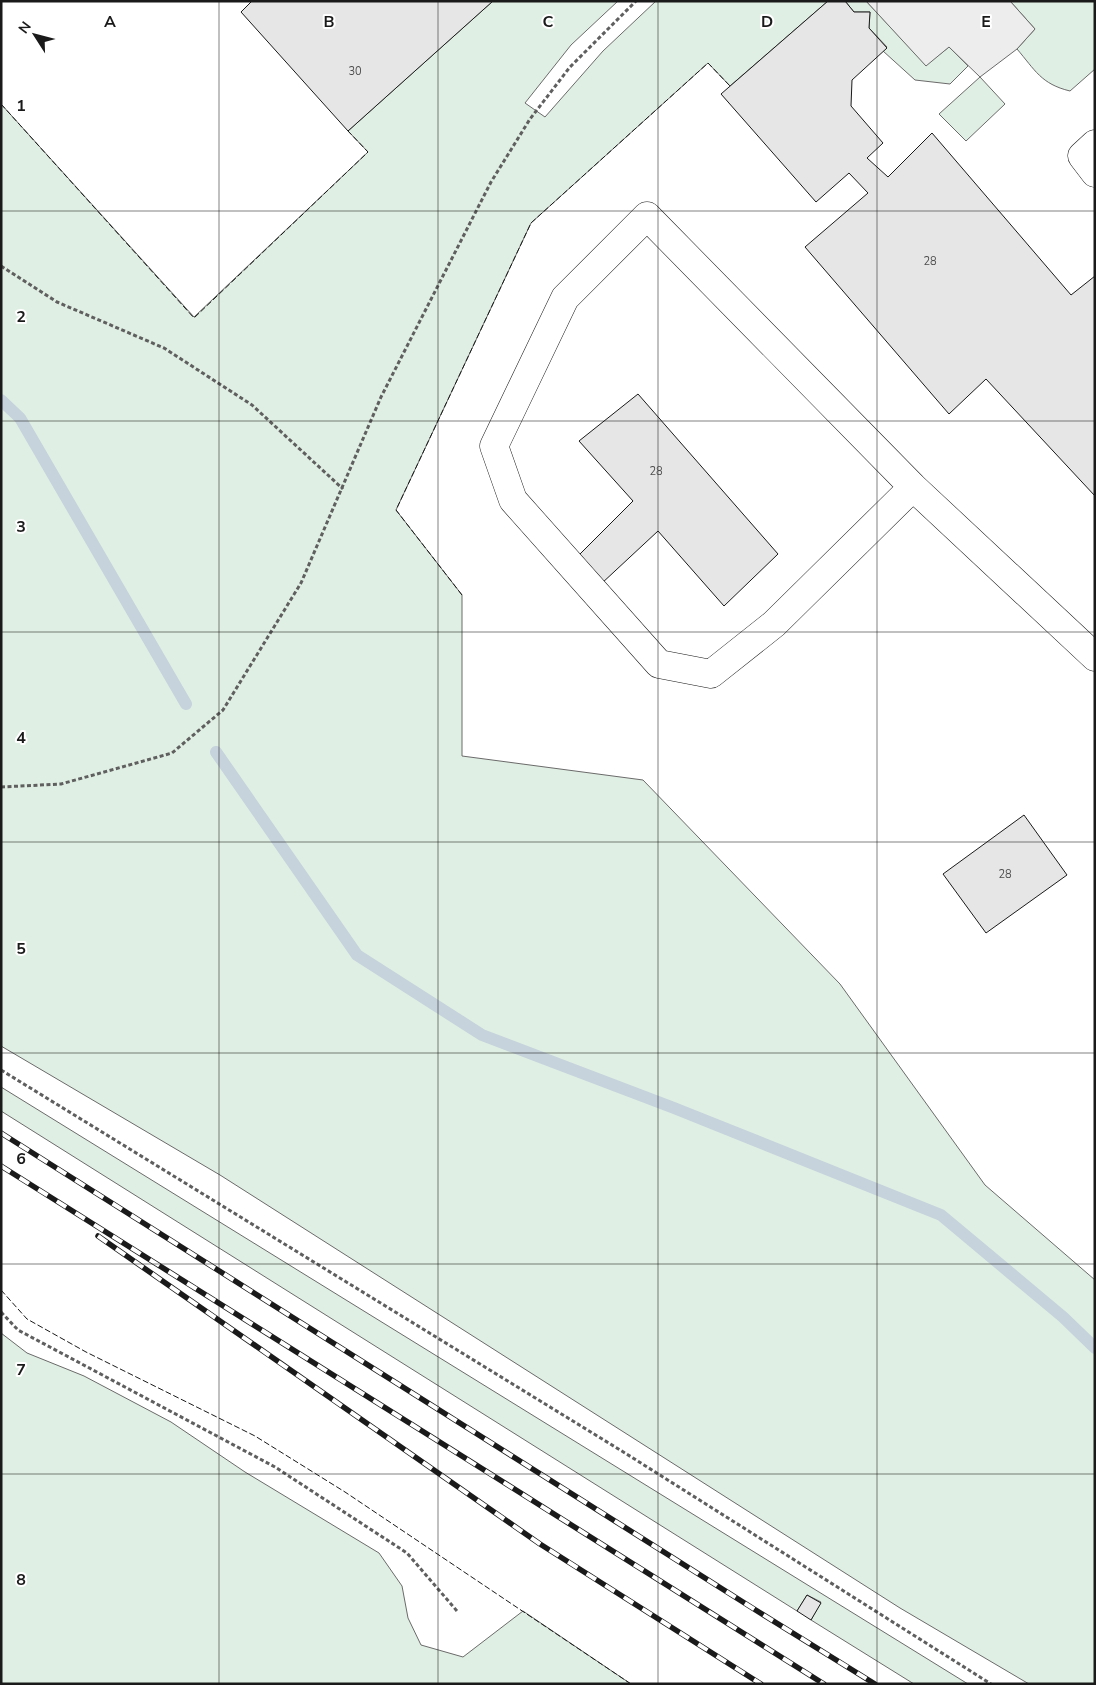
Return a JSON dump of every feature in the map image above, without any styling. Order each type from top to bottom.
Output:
[{"type":"lane","points":[[1095,144],[1082,156],[1095,174]]},
{"type":"lane","points":[[913,487],[774,624],[711,674],[659,664],[513,500],[494,446],[565,298],[647,216],[913,487],[1095,656]]},
{"type":"path","points":[[1,787],[61,784],[172,753],[223,710],[301,583],[381,397],[491,182],[530,118],[570,68],[636,1]]},
{"type":"path","points":[[1,266],[56,302],[164,348],[180,358],[252,405],[343,489]]},
{"type":"path","points":[[1,1070],[625,1453],[991,1684]]},
{"type":"path","points":[[1,1312],[18,1330],[275,1467],[407,1553],[457,1611]]},
{"type":"green space","points":[[493,1],[618,1],[571,45],[525,103],[545,117],[603,51],[656,1],[828,1],[730,86],[708,63],[531,223],[396,510],[462,595],[462,756],[643,780],[840,984],[985,1185],[1095,1280],[1095,1684],[1029,1684],[900,1608],[220,1175],[1,1046],[1,104],[194,317],[368,152],[348,131]]},
{"type":"green space","points":[[845,1],[866,1],[926,65],[949,47],[968,66],[950,84],[915,80],[883,51],[887,47],[869,28],[870,12],[854,12]]},
{"type":"green space","points":[[1010,1],[1095,1],[1095,69],[1070,91],[1045,80],[1017,49],[1035,29]]},
{"type":"green space","points":[[980,77],[1005,104],[966,141],[939,114]]},
{"type":"green space","points":[[1,1087],[968,1684],[914,1684],[811,1620],[821,1602],[807,1595],[797,1611],[1,1111]]},
{"type":"green space","points":[[1,1333],[27,1353],[84,1376],[171,1422],[245,1472],[379,1553],[402,1586],[408,1618],[421,1645],[463,1657],[523,1611],[631,1684],[1,1684]]},
{"type":"shaded area","points":[[866,1],[1010,1],[1035,29],[1017,49],[980,77],[949,47],[926,66]]},
{"type":"building","points":[[252,1],[493,1],[348,131],[241,12]]},
{"type":"building","points":[[828,1],[845,1],[854,12],[870,12],[869,28],[887,48],[852,80],[851,106],[883,143],[867,158],[888,177],[932,133],[1071,295],[1095,276],[1095,496],[986,379],[949,414],[805,247],[868,193],[849,173],[816,202],[721,94]]},
{"type":"building","points":[[638,394],[778,554],[724,606],[658,531],[601,584],[577,557],[633,501],[579,441]]},
{"type":"building","points":[[1024,815],[1067,875],[986,933],[943,874]]},
{"type":"building","points":[[807,1595],[821,1603],[811,1620],[797,1611]]},
{"type":"waterway","points":[[1,400],[20,418],[186,704]]},
{"type":"waterway","points":[[216,752],[357,955],[482,1035],[674,1108],[941,1215],[1063,1317],[1095,1348]]},
{"type":"railway","points":[[1,1133],[875,1684]]},
{"type":"railway","points":[[1,1166],[824,1684]]},
{"type":"railway","points":[[98,1236],[540,1544],[761,1684]]},
{"type":"fence","points":[[462,595],[396,510],[531,223],[708,63],[730,86]]},
{"type":"fence","points":[[1,104],[194,318],[368,152],[348,131]]},
{"type":"fence","points":[[1,1290],[27,1319],[86,1352],[255,1436],[345,1492],[631,1684]]}]
